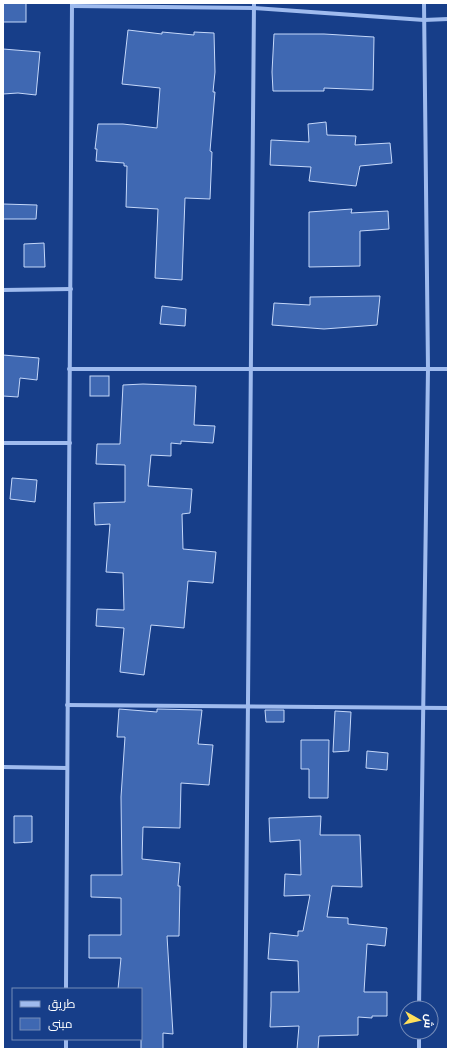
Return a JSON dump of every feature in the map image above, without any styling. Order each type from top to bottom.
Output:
[{"type":"street","points":[[419,1000],[428,369],[424,3]]},
{"type":"street","points":[[66,988],[72,4],[254,5],[424,20],[448,19]]},
{"type":"street","points":[[245,1049],[254,5]]},
{"type":"street","points":[[3,290],[71,289]]},
{"type":"street","points":[[70,369],[448,369]]},
{"type":"street","points":[[3,443],[70,443]]},
{"type":"street","points":[[67,705],[448,708]]},
{"type":"street","points":[[3,767],[67,768]]},
{"type":"building","points":[[3,3],[26,3],[26,22],[3,22]]},
{"type":"building","points":[[128,30],[162,34],[162,32],[194,35],[194,32],[214,33],[215,72],[213,92],[215,92],[210,151],[212,152],[210,199],[185,198],[182,280],[155,278],[158,209],[126,207],[127,166],[124,166],[124,163],[96,161],[97,149],[95,149],[98,124],[123,124],[157,128],[160,88],[122,84]]},
{"type":"building","points":[[274,34],[324,34],[374,37],[373,90],[324,88],[324,91],[273,91],[272,72]]},
{"type":"building","points":[[3,49],[40,52],[36,95],[18,93],[3,94]]},
{"type":"building","points":[[326,122],[327,135],[356,136],[355,145],[390,143],[392,163],[360,166],[356,186],[309,181],[311,167],[270,165],[271,140],[309,142],[308,124]]},
{"type":"building","points":[[3,204],[37,205],[36,219],[3,219]]},
{"type":"building","points":[[352,209],[351,213],[388,211],[389,229],[360,231],[360,266],[309,267],[309,212]]},
{"type":"building","points":[[44,243],[45,267],[24,267],[24,244]]},
{"type":"building","points":[[380,296],[377,325],[324,329],[272,325],[274,303],[310,305],[310,297]]},
{"type":"building","points":[[162,306],[186,309],[185,326],[160,324]]},
{"type":"building","points":[[3,355],[39,358],[37,380],[20,378],[18,397],[3,396]]},
{"type":"building","points":[[90,376],[109,376],[109,396],[90,396]]},
{"type":"building","points":[[143,384],[196,386],[194,425],[215,426],[213,443],[181,441],[181,444],[171,443],[171,456],[151,455],[148,486],[192,489],[190,513],[182,514],[183,549],[216,552],[213,583],[188,581],[184,628],[151,625],[144,675],[120,672],[124,628],[96,626],[97,609],[124,610],[123,573],[106,572],[110,524],[95,525],[94,503],[125,502],[125,465],[96,464],[97,444],[120,444],[123,385]]},
{"type":"building","points":[[12,478],[37,480],[35,502],[10,499]]},
{"type":"building","points":[[119,709],[157,712],[157,709],[202,710],[198,744],[213,745],[209,785],[181,783],[180,828],[143,827],[142,859],[180,863],[178,886],[180,886],[179,936],[167,936],[173,1034],[163,1033],[163,1049],[141,1049],[142,988],[118,988],[121,958],[89,958],[89,935],[121,935],[121,898],[91,897],[91,875],[122,875],[121,797],[125,737],[117,737]]},
{"type":"building","points":[[265,710],[284,710],[284,722],[266,722]]},
{"type":"building","points":[[335,711],[351,712],[349,751],[333,752]]},
{"type":"building","points":[[301,740],[329,740],[328,798],[309,798],[309,769],[301,769]]},
{"type":"building","points":[[367,751],[388,753],[387,770],[366,768]]},
{"type":"building","points":[[14,816],[32,816],[32,842],[14,843]]},
{"type":"building","points":[[321,816],[320,835],[360,835],[362,887],[332,886],[327,917],[348,918],[348,924],[387,928],[385,946],[367,944],[364,992],[387,992],[387,1016],[372,1016],[372,1018],[358,1017],[358,1035],[319,1036],[318,1049],[297,1049],[299,1026],[270,1027],[271,992],[299,992],[298,961],[268,959],[270,933],[298,936],[298,931],[303,931],[310,895],[284,896],[285,874],[301,875],[300,840],[270,842],[269,818]]}]
